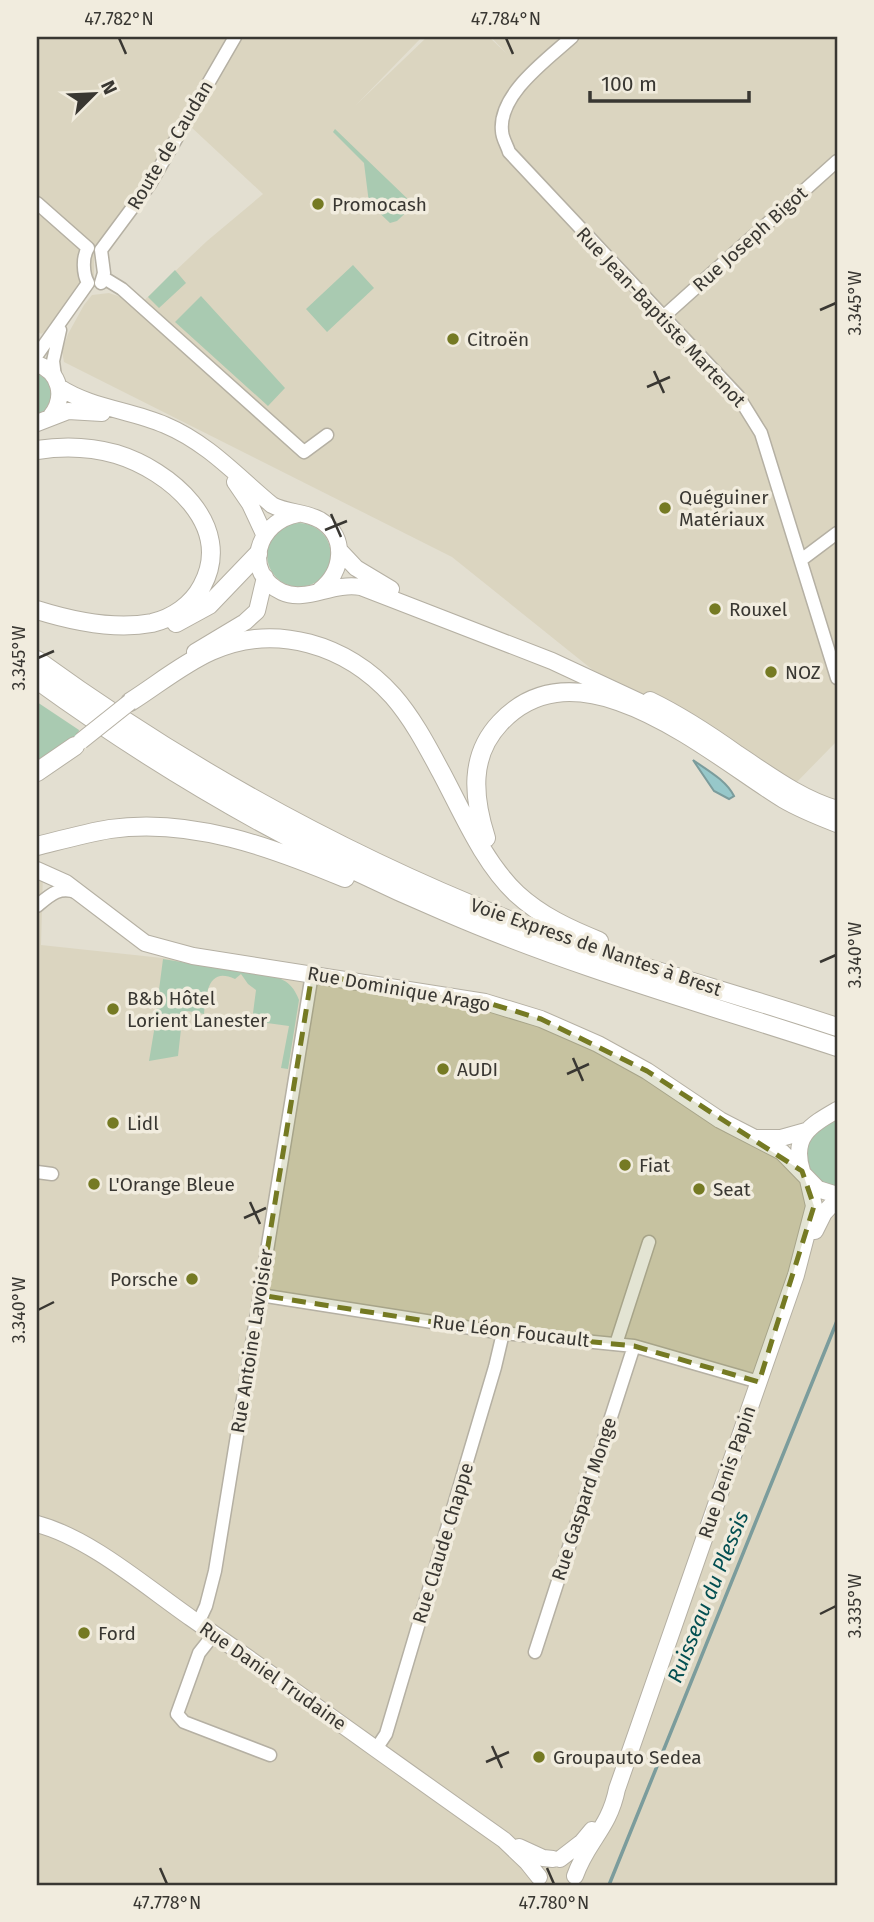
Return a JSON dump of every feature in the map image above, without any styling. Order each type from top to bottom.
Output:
[{"type":"highway","points":[[37,450],[55,447],[96,450],[116,454],[151,470],[184,494],[197,508],[209,540],[210,559],[206,579],[197,596],[185,607],[154,622],[97,624],[37,612]]},
{"type":"highway","points":[[37,612],[55,622],[97,629],[139,629],[171,624],[184,620],[209,605],[258,554]]},
{"type":"highway","points":[[130,702],[193,660],[239,642],[265,638],[300,640],[341,654],[355,662],[395,697],[482,846],[503,879],[516,893],[548,918],[607,944],[636,965]]},
{"type":"highway","name":"Voie Express de Nantes à Brest","points":[[37,660],[155,741],[265,806],[331,841],[521,925],[636,965],[837,1027]]},
{"type":"highway","name":"Voie Express de Nantes à Brest","points":[[37,680],[139,750],[255,819],[399,891],[447,913],[599,971],[837,1047]]},
{"type":"highway","points":[[516,893],[487,843],[477,806],[476,771],[484,743],[504,718],[520,706],[550,694],[588,694],[652,715],[691,736],[784,799],[837,823]]},
{"type":"highway","points":[[37,695],[112,744],[139,750]]},
{"type":"highway","points":[[37,772],[78,744]]},
{"type":"highway","points":[[37,846],[112,829],[159,827],[203,832],[281,852],[380,892],[399,891]]},
{"type":"main road","points":[[37,364],[46,368],[57,382],[83,400],[149,418],[182,433],[218,457],[272,506],[313,517],[326,524],[340,551],[356,568],[385,586],[600,675],[657,703],[711,735],[790,789],[813,802],[837,809]]},
{"type":"main road","points":[[44,419],[58,404],[57,382]]},
{"type":"main road","points":[[44,419],[68,411],[120,416],[163,430],[227,473],[244,494],[264,534]]},
{"type":"main road","points":[[298,514],[278,520],[264,534],[258,554],[265,577],[276,588],[290,595],[305,595],[349,584],[450,620],[654,708],[695,732],[787,794],[837,817]]},
{"type":"main road","points":[[320,590],[337,569],[340,551]]},
{"type":"main road","points":[[37,780],[153,680],[245,622],[257,611],[265,577]]},
{"type":"main road","name":"Rue Dominique Arago","points":[[37,870],[66,883],[145,943],[160,948],[193,956],[485,1002],[541,1019],[598,1044],[647,1071],[720,1120],[782,1152],[818,1189],[837,1197]]},
{"type":"main road","points":[[755,1138],[781,1138],[806,1131],[833,1114]]},
{"type":"main road","name":"Rue Denis Papin","points":[[796,1275],[814,1206],[799,1146],[806,1131]]},
{"type":"main road","name":"Rue Denis Papin","points":[[575,1881],[580,1862],[609,1818],[796,1275],[819,1222],[837,1197]]},
{"type":"main road","name":"Rue Daniel Trudaine","points":[[37,1524],[84,1544],[504,1840],[527,1861],[539,1882]]},
{"type":"main road","name":"Rue Denis Papin","points":[[539,1882],[541,1868],[557,1859],[590,1832],[617,1789]]},
{"type":"main road","name":"Rue Daniel Trudaine","points":[[504,1840],[543,1858],[557,1859]]},
{"type":"main road","points":[[557,1859],[570,1865],[575,1881]]},
{"type":"street","name":"Route de Caudan","points":[[102,254],[150,184],[235,37]]},
{"type":"street","name":"Rue Jean-Baptiste Martenot","points":[[572,37],[511,96],[502,131],[509,152],[738,396],[751,414],[761,433],[837,678]]},
{"type":"street","name":"Rue Joseph Bigot","points":[[663,317],[837,161]]},
{"type":"street","points":[[37,204],[86,253],[87,280],[62,323],[37,355]]},
{"type":"street","points":[[86,253],[95,246],[102,254],[104,277],[97,285],[87,280]]},
{"type":"street","points":[[104,277],[122,289],[304,452],[327,435]]},
{"type":"street","points":[[57,382],[53,361],[62,323]]},
{"type":"street","points":[[801,560],[837,533]]},
{"type":"street","points":[[37,870],[43,886],[42,893],[37,898]]},
{"type":"street","points":[[37,906],[58,890],[68,889],[83,895]]},
{"type":"street","name":"Rue Antoine Lavoisier","points":[[198,1623],[206,1606],[215,1571],[312,974]]},
{"type":"street","points":[[37,1172],[52,1174]]},
{"type":"street","points":[[616,1344],[649,1242]]},
{"type":"street","name":"Rue Léon Foucault","points":[[260,1295],[503,1333],[634,1346],[759,1382]]},
{"type":"street","name":"Rue Claude Chappe","points":[[376,1749],[386,1734],[503,1333]]},
{"type":"street","name":"Rue Gaspard Monge","points":[[535,1652],[634,1346]]},
{"type":"street","points":[[214,1634],[200,1653],[177,1714],[184,1722],[270,1755]]},
{"type":"highlighted area","points":[[312,974],[485,1002],[541,1019],[647,1071],[802,1171],[814,1206],[759,1382],[634,1346],[503,1333],[260,1295]]},
{"type":"shaded area","points":[[37,37],[422,37],[356,105],[427,37],[489,37],[507,54],[491,37],[837,37],[837,741],[790,789],[599,675],[452,557],[64,362],[62,351],[68,334],[92,295],[109,293],[121,297],[135,309],[207,241],[263,194],[190,126],[150,184],[94,256],[94,277],[62,323],[41,334],[37,331]]},
{"type":"shaded area","points":[[37,870],[43,871],[41,945],[312,974],[541,1019],[755,1138],[837,1166],[837,1885],[37,1885]]},
{"type":"green space","points":[[335,129],[414,205],[397,221],[390,223],[369,203],[364,163],[333,132]]},
{"type":"green space","points":[[353,265],[374,288],[327,332],[306,309]]},
{"type":"green space","points":[[175,270],[186,283],[159,308],[148,297]]},
{"type":"green space","points":[[201,296],[285,388],[268,406],[175,322]]},
{"type":"green space","points":[[37,373],[48,381],[52,397],[45,410],[37,415]]},
{"type":"green space","points":[[293,523],[305,523],[322,532],[329,543],[329,567],[322,578],[305,587],[293,587],[281,582],[272,573],[267,561],[267,549],[272,537],[281,528]]},
{"type":"green space","points":[[37,702],[79,730],[78,735],[37,764]]},
{"type":"green space","points":[[163,959],[279,978],[289,984],[299,1000],[288,1069],[281,1068],[289,1026],[252,1021],[256,990],[241,974],[235,979],[219,976],[214,979],[208,991],[204,1014],[188,1011],[177,1017],[156,1013]]},
{"type":"green space","points":[[155,1025],[181,1029],[178,1056],[149,1061]]},
{"type":"green space","points":[[837,1120],[837,1189],[814,1176],[806,1159],[808,1139],[828,1122]]},
{"type":"water","points":[[693,760],[721,780],[734,796],[729,799],[714,791]]},
{"type":"waterway","name":"Ruisseau du Plessis","points":[[609,1885],[837,1321]]},
{"type":"place","name":"Promocash","points":[[318,204]]},
{"type":"place","name":"Citroën","points":[[453,339]]},
{"type":"place","name":"Quéguiner Matériaux","points":[[665,508]]},
{"type":"place","name":"Rouxel","points":[[715,609]]},
{"type":"place","name":"NOZ","points":[[771,672]]},
{"type":"place","name":"B&b Hôtel Lorient Lanester","points":[[113,1009]]},
{"type":"place","name":"AUDI","points":[[443,1069]]},
{"type":"place","name":"Lidl","points":[[113,1123]]},
{"type":"place","name":"Fiat","points":[[625,1165]]},
{"type":"place","name":"L'Orange Bleue","points":[[94,1184]]},
{"type":"place","name":"Seat","points":[[699,1189]]},
{"type":"place","name":"Porsche","points":[[192,1279]]},
{"type":"place","name":"Ford","points":[[84,1633]]},
{"type":"place","name":"Groupauto Sedea","points":[[539,1757]]}]
